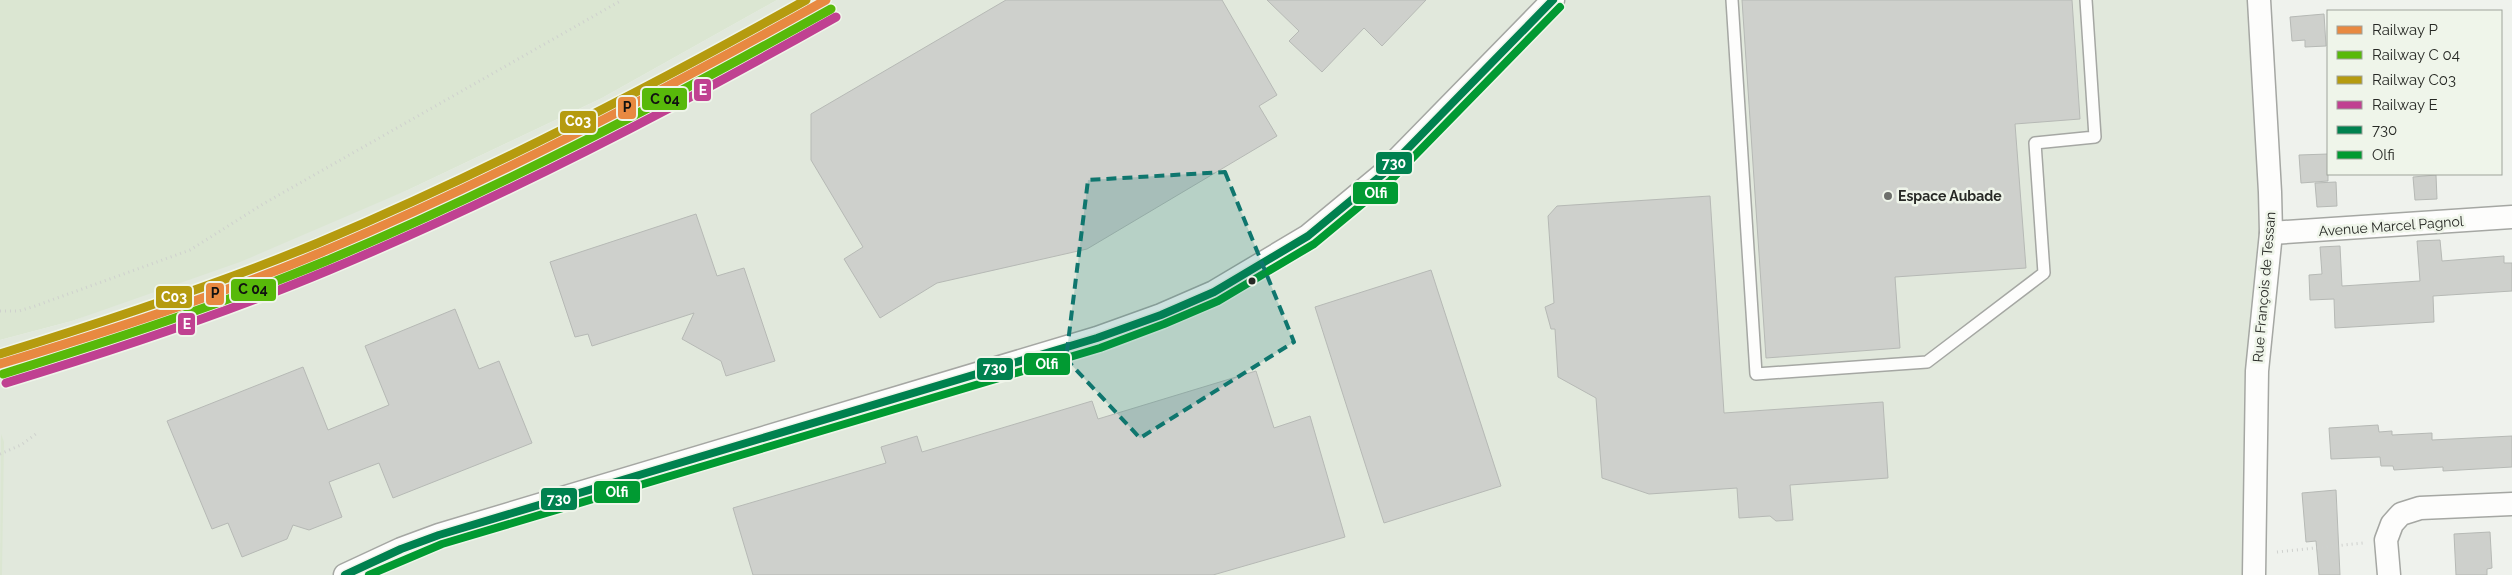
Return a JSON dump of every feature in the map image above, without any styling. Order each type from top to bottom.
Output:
[{"type":"street","points":[[345,575],[400,549],[439,535],[1097,338],[1161,315],[1214,292],[1308,236],[1383,174],[1554,0]]},
{"type":"street","name":"Rue François de Tessan","points":[[2254,565],[2257,371],[2271,233],[2259,0]]},
{"type":"street","name":"Avenue Marcel Pagnol","points":[[2271,233],[2512,217]]},
{"type":"street","points":[[2389,575],[2386,540],[2392,524],[2407,511],[2433,507],[2512,504]]},
{"type":"lane","points":[[1732,0],[1756,374],[1927,362],[2044,273],[2035,143],[2095,137],[2086,0]]},
{"type":"path","points":[[0,311],[19,311],[35,306],[190,250],[263,204],[622,0]]},
{"type":"path","points":[[0,454],[21,445],[37,434]]},
{"type":"path","points":[[2254,565],[2386,540]]},
{"type":"highlighted area","points":[[1225,172],[1294,342],[1140,438],[1066,359],[1088,180]]},
{"type":"shaded area","points":[[777,0],[2259,0],[2270,192],[2254,575],[0,575],[0,340],[72,321],[410,189],[602,98]]},
{"type":"green space","points":[[0,0],[777,0],[602,98],[410,189],[240,262],[72,321],[0,340]]},
{"type":"green space","points":[[1,434],[4,442],[2,575],[0,575]]},
{"type":"building","points":[[1006,0],[1222,0],[1277,95],[1259,106],[1277,136],[1087,249],[937,283],[880,318],[844,259],[863,247],[811,160],[811,114]]},
{"type":"building","points":[[1267,0],[1426,0],[1382,46],[1364,28],[1322,72],[1289,41],[1299,31]]},
{"type":"building","name":"Espace Aubade","points":[[1742,0],[2072,0],[2080,119],[2015,124],[2026,268],[1895,277],[1900,348],[1766,358]]},
{"type":"building","points":[[2324,14],[2326,46],[2305,47],[2305,40],[2292,41],[2290,17]]},
{"type":"building","points":[[2327,154],[2328,181],[2301,183],[2299,155]]},
{"type":"building","points":[[2436,175],[2437,199],[2415,200],[2413,177]]},
{"type":"building","points":[[2336,182],[2337,206],[2317,207],[2315,183]]},
{"type":"building","points":[[1710,196],[1724,413],[1883,402],[1888,478],[1790,485],[1793,520],[1776,521],[1770,516],[1739,518],[1737,488],[1649,494],[1602,478],[1596,398],[1558,377],[1555,329],[1551,329],[1545,307],[1554,303],[1548,216],[1557,206]]},
{"type":"building","points":[[696,214],[717,276],[744,268],[775,361],[726,376],[721,361],[682,339],[694,313],[592,346],[588,334],[575,337],[550,262]]},
{"type":"building","points":[[2440,240],[2442,261],[2504,256],[2504,263],[2512,263],[2512,291],[2433,296],[2434,322],[2335,328],[2334,299],[2310,300],[2309,275],[2322,274],[2320,247],[2340,246],[2342,286],[2420,281],[2417,241]]},
{"type":"building","points":[[1431,270],[1501,486],[1384,523],[1315,307]]},
{"type":"building","points":[[455,309],[479,369],[499,361],[532,443],[393,498],[379,463],[329,482],[342,517],[309,530],[293,525],[287,539],[242,557],[228,523],[212,529],[167,421],[303,367],[328,430],[389,405],[365,346]]},
{"type":"building","points":[[1256,371],[1274,428],[1310,416],[1345,537],[1213,575],[753,575],[733,508],[886,463],[881,447],[917,436],[922,452],[1092,401],[1098,419]]},
{"type":"building","points":[[2378,425],[2379,432],[2392,431],[2392,435],[2432,433],[2432,440],[2512,436],[2512,467],[2443,471],[2443,467],[2394,470],[2393,466],[2381,466],[2380,457],[2331,459],[2329,428]]},
{"type":"building","points":[[2336,490],[2340,575],[2319,575],[2316,541],[2306,542],[2302,493]]},
{"type":"building","points":[[2490,532],[2492,568],[2487,569],[2487,575],[2456,575],[2454,534]]},
{"type":"rail line","name":"C03","points":[[0,354],[120,316],[200,288],[279,259],[381,216],[443,188],[626,97],[806,0]]},
{"type":"rail line","name":"P","points":[[0,364],[122,326],[203,298],[322,252],[387,224],[451,195],[640,101],[826,0]]},
{"type":"rail line","name":"E","points":[[6,383],[88,358],[209,316],[289,286],[394,242],[459,213],[649,119],[836,17]]},
{"type":"transit line","name":"730","points":[[345,575],[401,549],[439,535],[1097,338],[1161,315],[1214,292],[1308,236],[1383,174],[1553,0]]},
{"type":"transit line","name":"Olfi","points":[[369,575],[442,544],[1100,348],[1218,301],[1314,244],[1390,181],[1560,7]]},
{"type":"transit line","points":[[3,374],[206,307],[286,277],[391,233],[455,204],[645,110],[831,9]]},
{"type":"place","name":"Espace Aubade","points":[[1888,196]]}]
